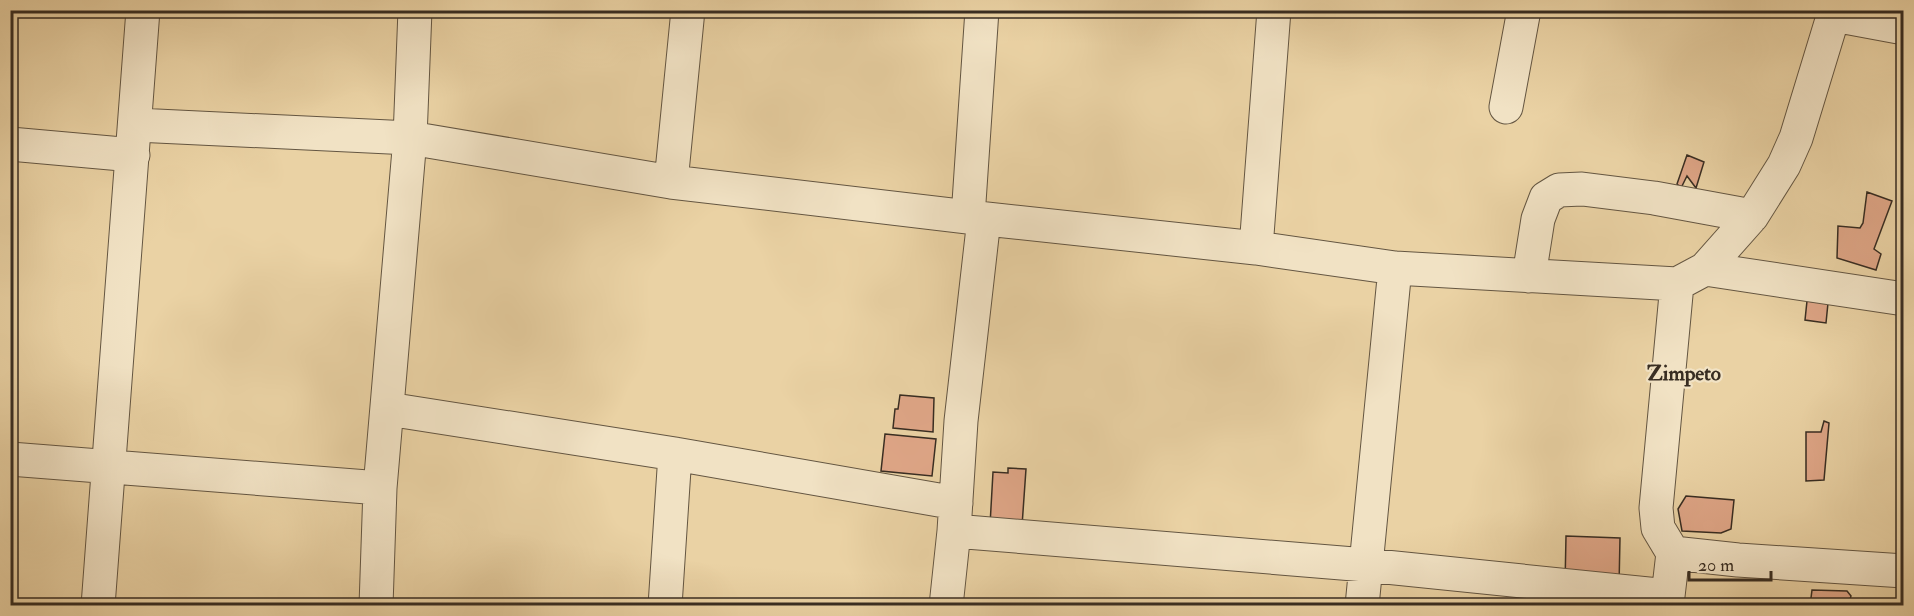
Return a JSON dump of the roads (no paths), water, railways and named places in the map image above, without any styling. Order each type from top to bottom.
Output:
[{"type":"street","points":[[98,606],[143,10]]},
{"type":"street","points":[[376,606],[380,488],[410,138],[415,10]]},
{"type":"street","points":[[671,182],[688,10]]},
{"type":"street","points":[[946,606],[955,517],[976,218],[982,10]]},
{"type":"street","points":[[1256,248],[1274,10]]},
{"type":"street","points":[[1506,107],[1524,10]]},
{"type":"street","points":[[10,144],[134,140],[410,138],[671,182],[1256,248],[1395,268],[1677,284],[1706,269],[1752,216],[1784,165],[1796,138],[1834,13],[1904,27]]},
{"type":"street","points":[[1529,276],[1538,219],[1546,198],[1559,190],[1582,189],[1654,198],[1752,216]]},
{"type":"street","points":[[1362,606],[1395,268]]},
{"type":"street","points":[[1706,269],[1904,299]]},
{"type":"street","points":[[388,409],[675,454],[955,517],[1668,601],[1673,553],[1658,528],[1656,517],[1677,284]]},
{"type":"street","points":[[665,606],[675,454]]},
{"type":"street","points":[[10,459],[380,488]]},
{"type":"street","points":[[1673,553],[1738,560],[1904,571]]},
{"type":"district","name":"Zimpeto","points":[[1684,373]]}]
